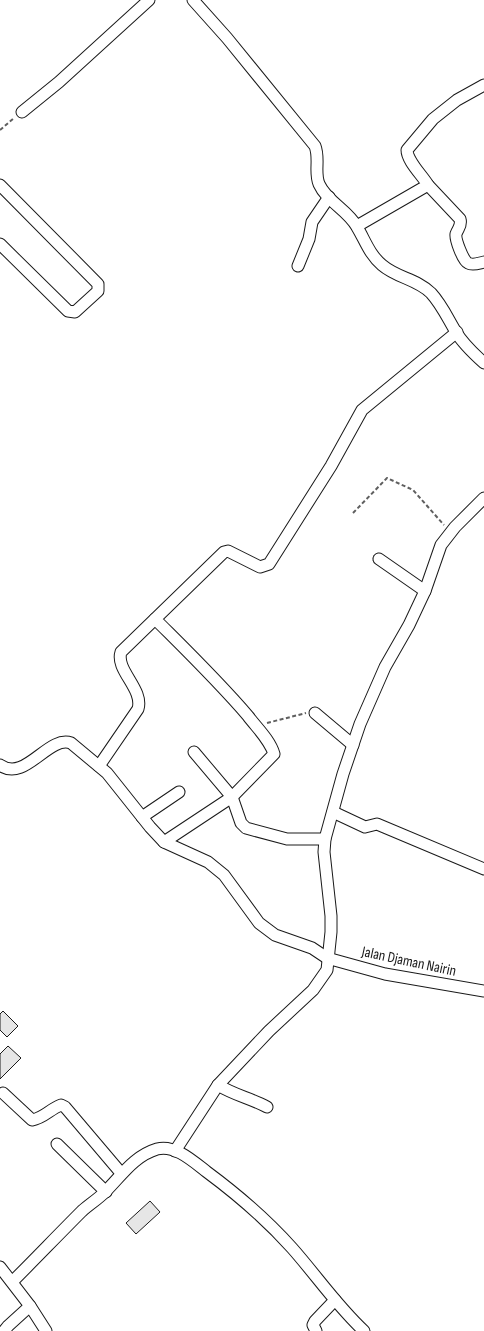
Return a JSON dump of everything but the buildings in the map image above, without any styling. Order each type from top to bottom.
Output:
[{"type":"street","points":[[22,112],[59,82],[149,0]]},
{"type":"street","points":[[193,0],[227,38],[315,146],[318,153],[318,183],[328,197],[357,226],[364,243],[377,261],[384,267],[426,288],[448,316],[456,332],[472,352],[484,363]]},
{"type":"street","points":[[484,85],[457,100],[433,118],[406,150],[407,156],[428,185],[460,219],[461,225],[456,238],[464,259],[468,263],[473,264],[484,262]]},
{"type":"street","points":[[0,185],[98,284],[98,291],[75,312],[68,311],[0,244]]},
{"type":"street","points":[[357,226],[428,185]]},
{"type":"street","points":[[298,266],[310,239],[312,222],[328,197]]},
{"type":"street","points":[[99,766],[138,709],[139,704],[138,696],[121,662],[121,652],[224,552],[228,551],[260,567],[269,564],[331,466],[362,410],[456,332]]},
{"type":"street","points":[[175,1151],[218,1085],[269,1031],[313,990],[327,970],[331,916],[325,864],[325,839],[343,774],[385,667],[425,591],[441,545],[450,532],[484,498]]},
{"type":"street","points":[[379,560],[425,591]]},
{"type":"street","points":[[0,765],[6,769],[18,768],[58,743],[67,742],[78,748],[99,766],[164,842],[232,797],[274,754],[272,747],[256,725],[207,670],[155,619]]},
{"type":"street","points":[[315,714],[353,745]]},
{"type":"street","points":[[194,752],[232,797],[241,822],[246,828],[287,839],[325,839]]},
{"type":"street","points":[[142,818],[180,792]]},
{"type":"street","points":[[333,812],[365,827],[377,824],[484,869]]},
{"type":"street","name":"Jalan Djaman Nairin","points":[[164,842],[208,862],[224,875],[256,919],[267,929],[290,941],[312,948],[327,958],[399,977],[484,991]]},
{"type":"street","points":[[218,1085],[240,1097],[246,1096],[267,1106]]},
{"type":"street","points":[[3,1093],[32,1120],[44,1116],[56,1106],[61,1105],[65,1107],[121,1173]]},
{"type":"street","points":[[58,1144],[106,1192]]},
{"type":"street","points":[[12,1281],[83,1210],[106,1192],[121,1173],[140,1157],[162,1148],[175,1151],[194,1162],[245,1200],[301,1258],[335,1300],[364,1331]]},
{"type":"street","points":[[0,1267],[30,1306],[46,1331]]},
{"type":"street","points":[[316,1331],[313,1325],[315,1321],[335,1300]]},
{"type":"street","points":[[4,1331],[30,1306]]},
{"type":"path","points":[[0,130],[22,112]]},
{"type":"path","points":[[353,513],[387,478],[413,490],[450,532]]},
{"type":"path","points":[[256,725],[309,712],[315,714]]}]
